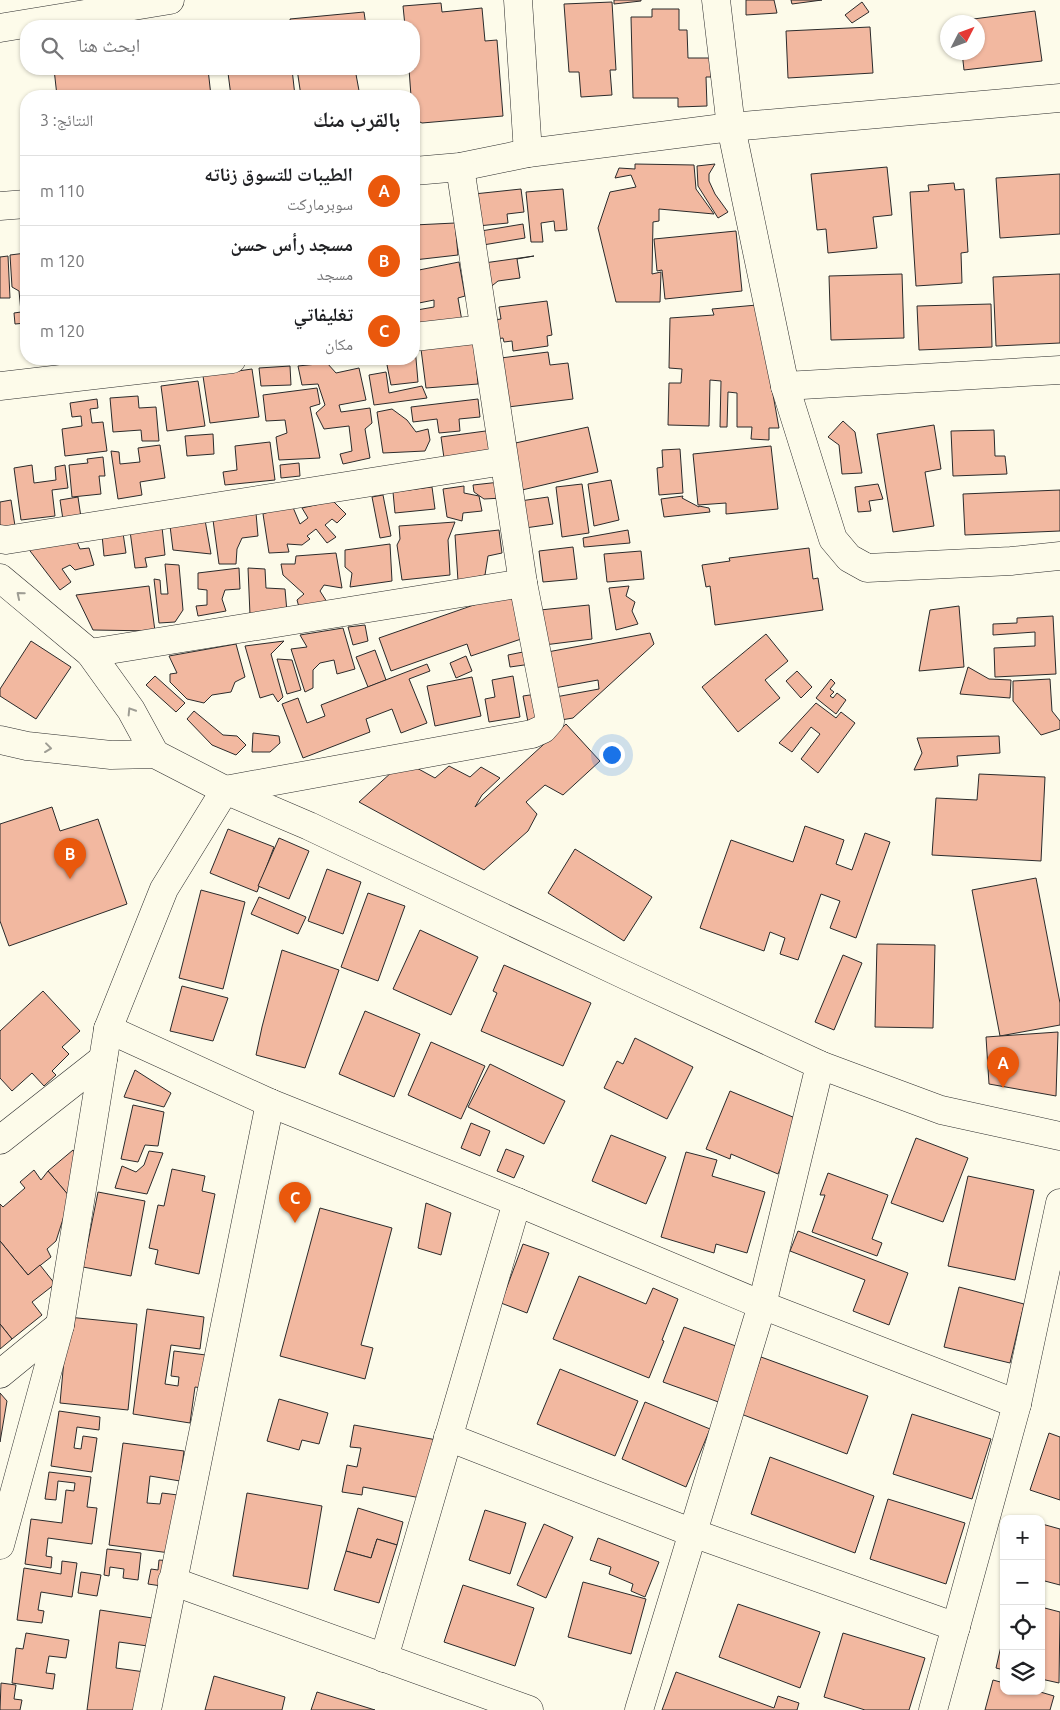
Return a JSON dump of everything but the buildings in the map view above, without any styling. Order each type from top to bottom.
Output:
[{"type":"street","points":[[49,20],[170,0]]},
{"type":"street","points":[[518,0],[528,153]]},
{"type":"street","points":[[716,0],[731,127],[784,386],[833,540],[849,558],[867,568],[1011,561],[1060,556]]},
{"type":"street","points":[[0,28],[20,25]]},
{"type":"street","points":[[420,170],[460,167],[528,153],[731,127],[1060,98]]},
{"type":"street","points":[[0,1546],[60,1325],[108,1029],[164,889],[225,790],[532,734],[543,729],[550,721],[523,582],[460,167]]},
{"type":"street","points":[[0,206],[20,204]]},
{"type":"street","points":[[420,336],[484,329]]},
{"type":"street","points":[[0,386],[180,365]]},
{"type":"street","points":[[784,386],[1060,370]]},
{"type":"street","points":[[0,539],[16,539],[504,461]]},
{"type":"street","points":[[0,578],[90,653],[131,710],[155,754]]},
{"type":"street","points":[[90,653],[523,582]]},
{"type":"street","points":[[0,740],[27,746],[112,756],[155,754],[225,790],[309,826],[820,1065],[941,1110],[1060,1136]]},
{"type":"street","points":[[108,1029],[270,1103],[517,1202],[762,1305],[1017,1404]]},
{"type":"street","points":[[0,1140],[103,1059]]},
{"type":"street","points":[[639,1710],[762,1305],[820,1065]]},
{"type":"street","points":[[146,1710],[270,1103]]},
{"type":"street","points":[[384,1658],[517,1202]]},
{"type":"street","points":[[933,1710],[1017,1404],[1060,1203]]},
{"type":"street","points":[[0,1374],[60,1325]]},
{"type":"street","points":[[448,1438],[693,1533],[956,1627]]},
{"type":"street","points":[[172,1580],[529,1710]]},
{"type":"place","name":"مسجد رأس حسن","points":[[70,879]]},
{"type":"place","name":"الطيبات للتسوق زناته","points":[[1003,1088]]},
{"type":"place","name":"تغليفاتي","points":[[295,1223]]}]
